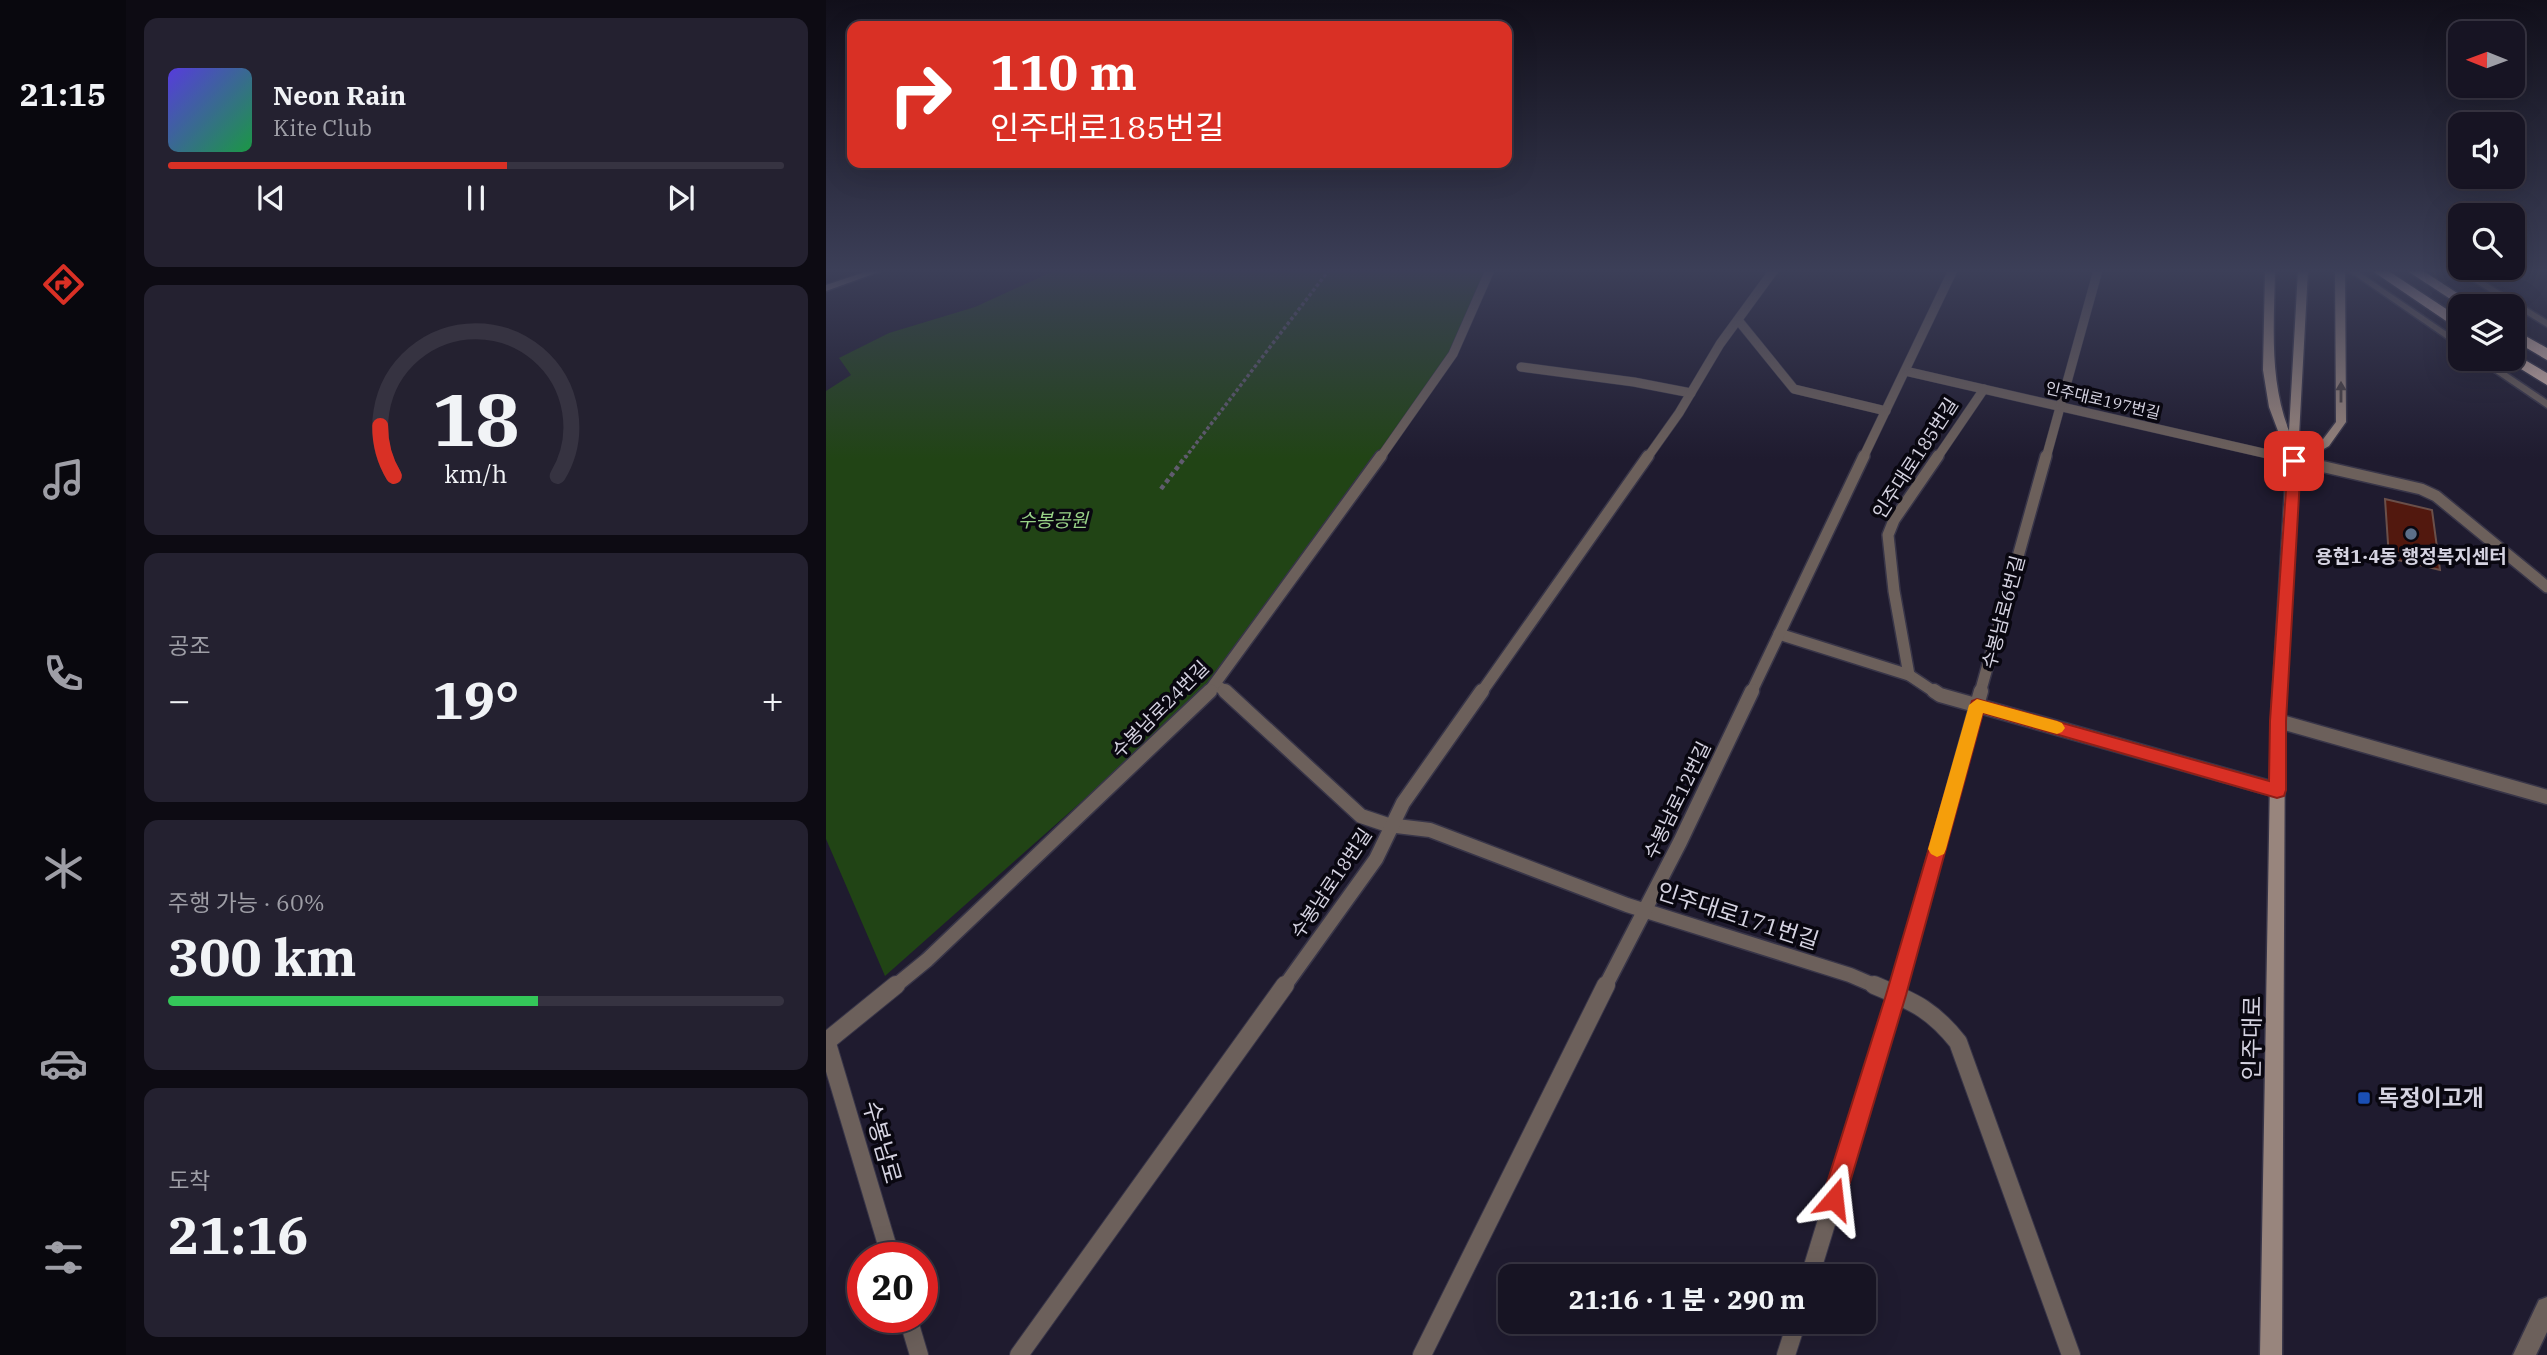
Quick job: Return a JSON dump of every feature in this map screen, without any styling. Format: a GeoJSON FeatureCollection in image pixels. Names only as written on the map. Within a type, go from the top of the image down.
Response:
{"type":"FeatureCollection","features":[{"type":"Feature","properties":{"kind":"highway"},"geometry":{"type":"LineString","coordinates":[[2525,341],[2547,355]]}},
{"type":"Feature","properties":{"kind":"highway"},"geometry":{"type":"LineString","coordinates":[[2525,366],[2547,380]]}},
{"type":"Feature","properties":{"kind":"main road"},"geometry":{"type":"LineString","coordinates":[[2269,333],[2268,370],[2274,407],[2294,461],[2325,444],[2341,422],[2340,333]]}},
{"type":"Feature","properties":{"kind":"main road","name":"인주대로"},"geometry":{"type":"LineString","coordinates":[[2271,1355],[2278,721],[2300,333]]}},
{"type":"Feature","properties":{"kind":"street"},"geometry":{"type":"LineString","coordinates":[[2497,371],[2547,405]]}},
{"type":"Feature","properties":{"kind":"street"},"geometry":{"type":"LineString","coordinates":[[2524,1355],[2547,1308]]}},
{"type":"Feature","properties":{"kind":"lane","name":"수봉남로24번길"},"geometry":{"type":"LineString","coordinates":[[826,1040],[927,960],[1216,685],[1438,378],[1462,333]]}},
{"type":"Feature","properties":{"kind":"lane","name":"수봉남로18번길"},"geometry":{"type":"LineString","coordinates":[[1019,1355],[1376,859],[1402,803],[1691,393],[1729,333]]}},
{"type":"Feature","properties":{"kind":"lane"},"geometry":{"type":"LineString","coordinates":[[1749,333],[1794,389],[1886,411]]}},
{"type":"Feature","properties":{"kind":"lane","name":"수봉남로12번길"},"geometry":{"type":"LineString","coordinates":[[1422,1355],[1643,910],[1680,842],[1923,333]]}},
{"type":"Feature","properties":{"kind":"lane","name":"수봉남로6번길"},"geometry":{"type":"LineString","coordinates":[[1815,1264],[1896,995],[2080,333]]}},
{"type":"Feature","properties":{"kind":"lane"},"geometry":{"type":"LineString","coordinates":[[1521,367],[1634,382],[1691,393]]}},
{"type":"Feature","properties":{"kind":"lane","name":"인주대로197번길"},"geometry":{"type":"LineString","coordinates":[[1905,371],[2421,489],[2436,496],[2547,587]]}},
{"type":"Feature","properties":{"kind":"lane","name":"인주대로185번길"},"geometry":{"type":"LineString","coordinates":[[1909,675],[1894,591],[1888,535],[1894,520],[1983,389]]}},
{"type":"Feature","properties":{"kind":"lane"},"geometry":{"type":"LineString","coordinates":[[1779,634],[1909,675],[1940,695],[2277,790]]}},
{"type":"Feature","properties":{"kind":"lane","name":"인주대로171번길"},"geometry":{"type":"LineString","coordinates":[[1216,685],[1233,696],[1361,816],[1392,825],[1430,830],[1643,910],[1850,975],[1921,1004],[1941,1021],[1958,1042],[2071,1355]]}},
{"type":"Feature","properties":{"kind":"lane"},"geometry":{"type":"LineString","coordinates":[[2278,721],[2547,797]]}},
{"type":"Feature","properties":{"kind":"lane","name":"수봉남로"},"geometry":{"type":"LineString","coordinates":[[826,1040],[886,1242]]}},
{"type":"Feature","properties":{"kind":"lane"},"geometry":{"type":"LineString","coordinates":[[912,1333],[919,1355]]}},
{"type":"Feature","properties":{"kind":"lane"},"geometry":{"type":"LineString","coordinates":[[1786,1355],[1793,1334]]}},
{"type":"Feature","properties":{"kind":"path"},"geometry":{"type":"LineString","coordinates":[[1161,489],[1280,333]]}},
{"type":"Feature","properties":{"kind":"green space","name":"수봉공원"},"geometry":{"type":"Polygon","coordinates":[[[889,333],[1461,333],[1452,353],[1213,685],[885,976],[826,839],[826,391],[851,375],[839,358],[889,333]]]}},
{"type":"Feature","properties":{"kind":"building","name":"용현1·4동 행정복지센터"},"geometry":{"type":"Polygon","coordinates":[[[2385,499],[2432,510],[2440,570],[2389,558],[2385,499]]]}},
{"type":"Feature","properties":{"kind":"slow traffic"},"geometry":{"type":"LineString","coordinates":[[1937,849],[1977,705],[2057,728]]}},
{"type":"Feature","properties":{"kind":"place","name":"용현1·4동 행정복지센터"},"geometry":{"type":"Point","coordinates":[2411,534]}},
{"type":"Feature","properties":{"kind":"place","name":"독정이고개"},"geometry":{"type":"Point","coordinates":[2364,1098]}},
{"type":"Feature","properties":{"kind":"route"},"geometry":{"type":"LineString","coordinates":[[1834,1199],[1896,995],[1977,705],[2277,790],[2278,721],[2294,461]]}}]}
